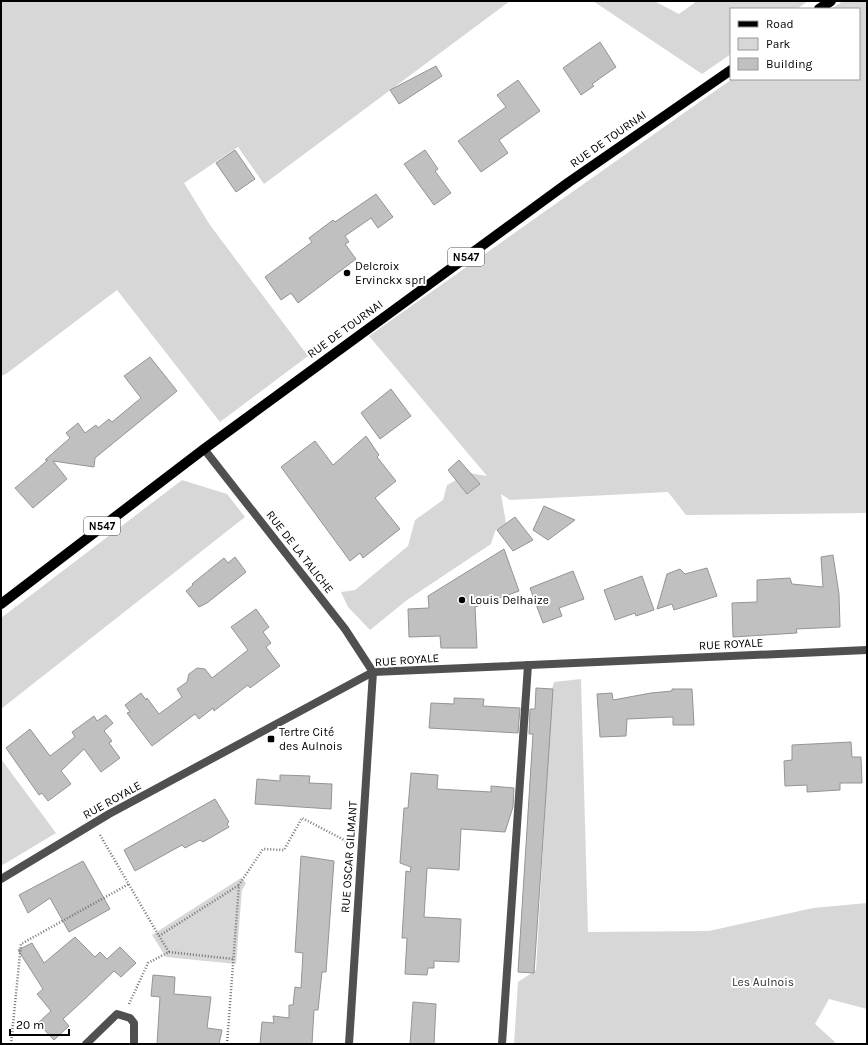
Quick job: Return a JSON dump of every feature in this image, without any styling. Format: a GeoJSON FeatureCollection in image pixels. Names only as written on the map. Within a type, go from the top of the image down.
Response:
{"type":"FeatureCollection","features":[{"type":"Feature","properties":{"kind":"main road"},"geometry":{"type":"LineString","coordinates":[[820,8],[831,1]]}},
{"type":"Feature","properties":{"kind":"main road","name":"RUE DE TOURNAI"},"geometry":{"type":"LineString","coordinates":[[1,604],[204,448],[569,182],[730,71]]}},
{"type":"Feature","properties":{"kind":"street","name":"RUE DE LA TALICHE"},"geometry":{"type":"LineString","coordinates":[[204,448],[345,629],[373,672]]}},
{"type":"Feature","properties":{"kind":"street","name":"RUE ROYALE"},"geometry":{"type":"LineString","coordinates":[[1,879],[93,824],[373,672],[867,650]]}},
{"type":"Feature","properties":{"kind":"street"},"geometry":{"type":"LineString","coordinates":[[502,1044],[528,665]]}},
{"type":"Feature","properties":{"kind":"street","name":"RUE OSCAR GILMANT"},"geometry":{"type":"LineString","coordinates":[[350,1044],[373,672]]}},
{"type":"Feature","properties":{"kind":"street"},"geometry":{"type":"LineString","coordinates":[[86,1044],[117,1014],[130,1018],[134,1023],[134,1044]]}},
{"type":"Feature","properties":{"kind":"path"},"geometry":{"type":"LineString","coordinates":[[159,936],[239,885],[263,849],[284,850],[302,818],[362,848]]}},
{"type":"Feature","properties":{"kind":"path"},"geometry":{"type":"LineString","coordinates":[[93,824],[169,952]]}},
{"type":"Feature","properties":{"kind":"path"},"geometry":{"type":"LineString","coordinates":[[11,1044],[21,944],[129,884]]}},
{"type":"Feature","properties":{"kind":"path"},"geometry":{"type":"LineString","coordinates":[[227,1044],[239,885]]}},
{"type":"Feature","properties":{"kind":"path"},"geometry":{"type":"LineString","coordinates":[[124,1015],[148,963],[169,952],[233,959]]}},
{"type":"Feature","properties":{"kind":"green space"},"geometry":{"type":"Polygon","coordinates":[[[1,1],[510,1],[264,184],[238,147],[184,183],[210,225],[308,356],[220,422],[117,290],[6,374],[1,376],[1,1]]]}},
{"type":"Feature","properties":{"kind":"green space"},"geometry":{"type":"Polygon","coordinates":[[[593,1],[654,1],[679,14],[697,1],[808,1],[798,8],[730,8],[730,55],[702,74],[593,1]]]}},
{"type":"Feature","properties":{"kind":"green space"},"geometry":{"type":"Polygon","coordinates":[[[843,1],[867,1],[867,513],[686,515],[668,492],[510,500],[501,494],[506,523],[495,531],[491,544],[407,600],[370,630],[348,607],[341,592],[355,590],[408,546],[415,520],[443,500],[447,485],[469,473],[487,476],[369,336],[731,80],[860,80],[860,8],[832,8],[843,1]]]}},
{"type":"Feature","properties":{"kind":"green space"},"geometry":{"type":"Polygon","coordinates":[[[182,480],[227,494],[245,517],[1,709],[1,618],[182,480]]]}},
{"type":"Feature","properties":{"kind":"green space","name":"Les Aulnois"},"geometry":{"type":"Polygon","coordinates":[[[581,679],[588,932],[709,931],[813,908],[867,903],[867,1009],[829,999],[815,1024],[835,1042],[834,1044],[514,1044],[518,982],[536,970],[552,689],[554,682],[581,679]]]}},
{"type":"Feature","properties":{"kind":"green space"},"geometry":{"type":"Polygon","coordinates":[[[1,759],[56,833],[1,866],[1,759]]]}},
{"type":"Feature","properties":{"kind":"green space"},"geometry":{"type":"Polygon","coordinates":[[[241,878],[246,883],[242,890],[236,964],[166,957],[152,935],[241,878]]]}},
{"type":"Feature","properties":{"kind":"building"},"geometry":{"type":"Polygon","coordinates":[[[600,42],[616,67],[592,84],[594,86],[581,95],[563,68],[600,42]]]}},
{"type":"Feature","properties":{"kind":"building"},"geometry":{"type":"Polygon","coordinates":[[[436,66],[442,76],[399,104],[390,90],[436,66]]]}},
{"type":"Feature","properties":{"kind":"building"},"geometry":{"type":"Polygon","coordinates":[[[518,80],[540,111],[499,140],[508,153],[481,172],[458,141],[506,107],[497,95],[518,80]]]}},
{"type":"Feature","properties":{"kind":"building"},"geometry":{"type":"Polygon","coordinates":[[[235,150],[255,179],[236,192],[216,163],[235,150]]]}},
{"type":"Feature","properties":{"kind":"building"},"geometry":{"type":"Polygon","coordinates":[[[425,150],[438,169],[435,171],[451,193],[434,205],[404,164],[425,150]]]}},
{"type":"Feature","properties":{"kind":"building"},"geometry":{"type":"Polygon","coordinates":[[[376,194],[393,217],[378,228],[371,218],[345,236],[349,242],[345,244],[356,259],[298,303],[291,293],[281,300],[265,277],[312,242],[309,238],[333,220],[335,222],[376,194]]]}},
{"type":"Feature","properties":{"kind":"building"},"geometry":{"type":"Polygon","coordinates":[[[150,357],[177,391],[95,458],[94,467],[53,461],[67,479],[33,508],[15,488],[48,460],[45,460],[70,438],[66,433],[78,423],[85,433],[96,425],[98,428],[109,419],[112,422],[141,398],[124,376],[150,357]]]}},
{"type":"Feature","properties":{"kind":"building"},"geometry":{"type":"Polygon","coordinates":[[[391,389],[411,416],[380,439],[361,413],[391,389]]]}},
{"type":"Feature","properties":{"kind":"building"},"geometry":{"type":"Polygon","coordinates":[[[366,436],[379,455],[377,457],[396,481],[375,498],[400,529],[363,558],[360,553],[350,561],[281,467],[315,441],[333,465],[366,436]]]}},
{"type":"Feature","properties":{"kind":"building"},"geometry":{"type":"Polygon","coordinates":[[[459,460],[480,484],[467,494],[448,470],[459,460]]]}},
{"type":"Feature","properties":{"kind":"building"},"geometry":{"type":"Polygon","coordinates":[[[544,506],[575,520],[548,540],[533,530],[544,506]]]}},
{"type":"Feature","properties":{"kind":"building"},"geometry":{"type":"Polygon","coordinates":[[[515,517],[533,540],[513,551],[497,530],[515,517]]]}},
{"type":"Feature","properties":{"kind":"building","name":"Louis Delhaize"},"geometry":{"type":"Polygon","coordinates":[[[504,549],[519,591],[475,607],[477,648],[441,648],[440,636],[409,637],[408,609],[429,608],[428,596],[504,549]]]}},
{"type":"Feature","properties":{"kind":"building"},"geometry":{"type":"Polygon","coordinates":[[[833,555],[839,594],[840,627],[796,629],[797,633],[733,637],[732,603],[757,602],[757,580],[790,578],[792,584],[823,587],[821,557],[833,555]]]}},
{"type":"Feature","properties":{"kind":"building"},"geometry":{"type":"Polygon","coordinates":[[[235,557],[246,572],[207,603],[199,607],[186,591],[193,585],[192,584],[224,558],[228,563],[235,557]]]}},
{"type":"Feature","properties":{"kind":"building"},"geometry":{"type":"Polygon","coordinates":[[[707,568],[717,596],[674,610],[672,604],[657,609],[667,574],[680,569],[685,574],[707,568]]]}},
{"type":"Feature","properties":{"kind":"building"},"geometry":{"type":"Polygon","coordinates":[[[573,571],[584,599],[559,608],[562,616],[543,623],[530,588],[573,571]]]}},
{"type":"Feature","properties":{"kind":"building"},"geometry":{"type":"Polygon","coordinates":[[[642,576],[654,610],[636,616],[635,613],[615,620],[604,590],[642,576]]]}},
{"type":"Feature","properties":{"kind":"building"},"geometry":{"type":"Polygon","coordinates":[[[256,609],[269,627],[263,632],[271,643],[266,647],[280,666],[250,688],[248,685],[214,711],[213,708],[199,719],[195,714],[152,746],[127,713],[130,712],[125,705],[141,693],[146,700],[147,698],[159,714],[182,697],[177,689],[187,682],[189,674],[197,668],[205,669],[212,678],[248,650],[231,627],[256,609]]]}},
{"type":"Feature","properties":{"kind":"building"},"geometry":{"type":"Polygon","coordinates":[[[536,688],[553,689],[534,973],[518,972],[533,734],[529,734],[530,709],[535,709],[536,688]]]}},
{"type":"Feature","properties":{"kind":"building"},"geometry":{"type":"Polygon","coordinates":[[[672,689],[692,689],[694,725],[673,725],[673,717],[627,719],[626,736],[600,737],[597,694],[612,693],[613,700],[672,691],[672,689]]]}},
{"type":"Feature","properties":{"kind":"building"},"geometry":{"type":"Polygon","coordinates":[[[454,698],[484,699],[483,706],[520,708],[518,733],[429,728],[431,703],[454,704],[454,698]]]}},
{"type":"Feature","properties":{"kind":"building"},"geometry":{"type":"Polygon","coordinates":[[[106,715],[113,723],[104,731],[112,741],[109,743],[120,758],[101,772],[84,749],[61,771],[71,784],[48,801],[42,793],[39,795],[6,748],[30,729],[50,756],[75,737],[72,732],[94,716],[97,721],[106,715]]]}},
{"type":"Feature","properties":{"kind":"building"},"geometry":{"type":"Polygon","coordinates":[[[851,742],[852,757],[861,757],[862,783],[840,783],[840,790],[807,792],[807,785],[785,786],[784,761],[792,760],[792,745],[851,742]]]}},
{"type":"Feature","properties":{"kind":"building"},"geometry":{"type":"Polygon","coordinates":[[[411,773],[438,775],[437,789],[491,792],[491,786],[514,788],[513,807],[505,832],[461,829],[459,870],[427,868],[424,917],[461,919],[459,962],[434,961],[434,968],[428,968],[427,975],[405,974],[407,938],[402,938],[406,871],[410,872],[411,867],[400,863],[404,808],[408,808],[411,773]]]}},
{"type":"Feature","properties":{"kind":"building"},"geometry":{"type":"Polygon","coordinates":[[[280,775],[310,776],[309,783],[332,784],[331,809],[255,804],[257,779],[280,781],[280,775]]]}},
{"type":"Feature","properties":{"kind":"building"},"geometry":{"type":"Polygon","coordinates":[[[215,799],[229,822],[227,824],[229,827],[203,842],[200,840],[185,848],[182,845],[135,871],[124,850],[215,799]]]}},
{"type":"Feature","properties":{"kind":"building"},"geometry":{"type":"Polygon","coordinates":[[[301,856],[334,861],[326,972],[322,972],[318,1010],[314,1010],[312,1044],[260,1044],[262,1022],[274,1023],[273,1016],[289,1018],[289,1005],[293,1005],[295,987],[301,988],[303,953],[295,952],[301,856]]]}},
{"type":"Feature","properties":{"kind":"building"},"geometry":{"type":"Polygon","coordinates":[[[83,861],[110,909],[69,932],[50,898],[28,913],[19,895],[83,861]]]}},
{"type":"Feature","properties":{"kind":"building"},"geometry":{"type":"Polygon","coordinates":[[[75,937],[95,957],[100,952],[107,959],[120,947],[136,963],[121,977],[114,971],[63,1019],[69,1026],[54,1040],[38,1023],[51,1011],[37,994],[43,989],[18,950],[32,943],[44,963],[75,937]]]}},
{"type":"Feature","properties":{"kind":"building"},"geometry":{"type":"Polygon","coordinates":[[[153,975],[175,977],[174,994],[211,997],[207,1028],[222,1030],[219,1044],[157,1044],[160,997],[151,996],[153,975]]]}},
{"type":"Feature","properties":{"kind":"building"},"geometry":{"type":"Polygon","coordinates":[[[413,1002],[436,1004],[434,1044],[410,1044],[413,1002]]]}},
{"type":"Feature","properties":{"kind":"place","name":"Delcroix Ervinckx sprl"},"geometry":{"type":"Point","coordinates":[347,273]}},
{"type":"Feature","properties":{"kind":"place","name":"Louis Delhaize"},"geometry":{"type":"Point","coordinates":[462,600]}},
{"type":"Feature","properties":{"kind":"place","name":"Tertre Cité des Aulnois"},"geometry":{"type":"Point","coordinates":[271,739]}}]}
